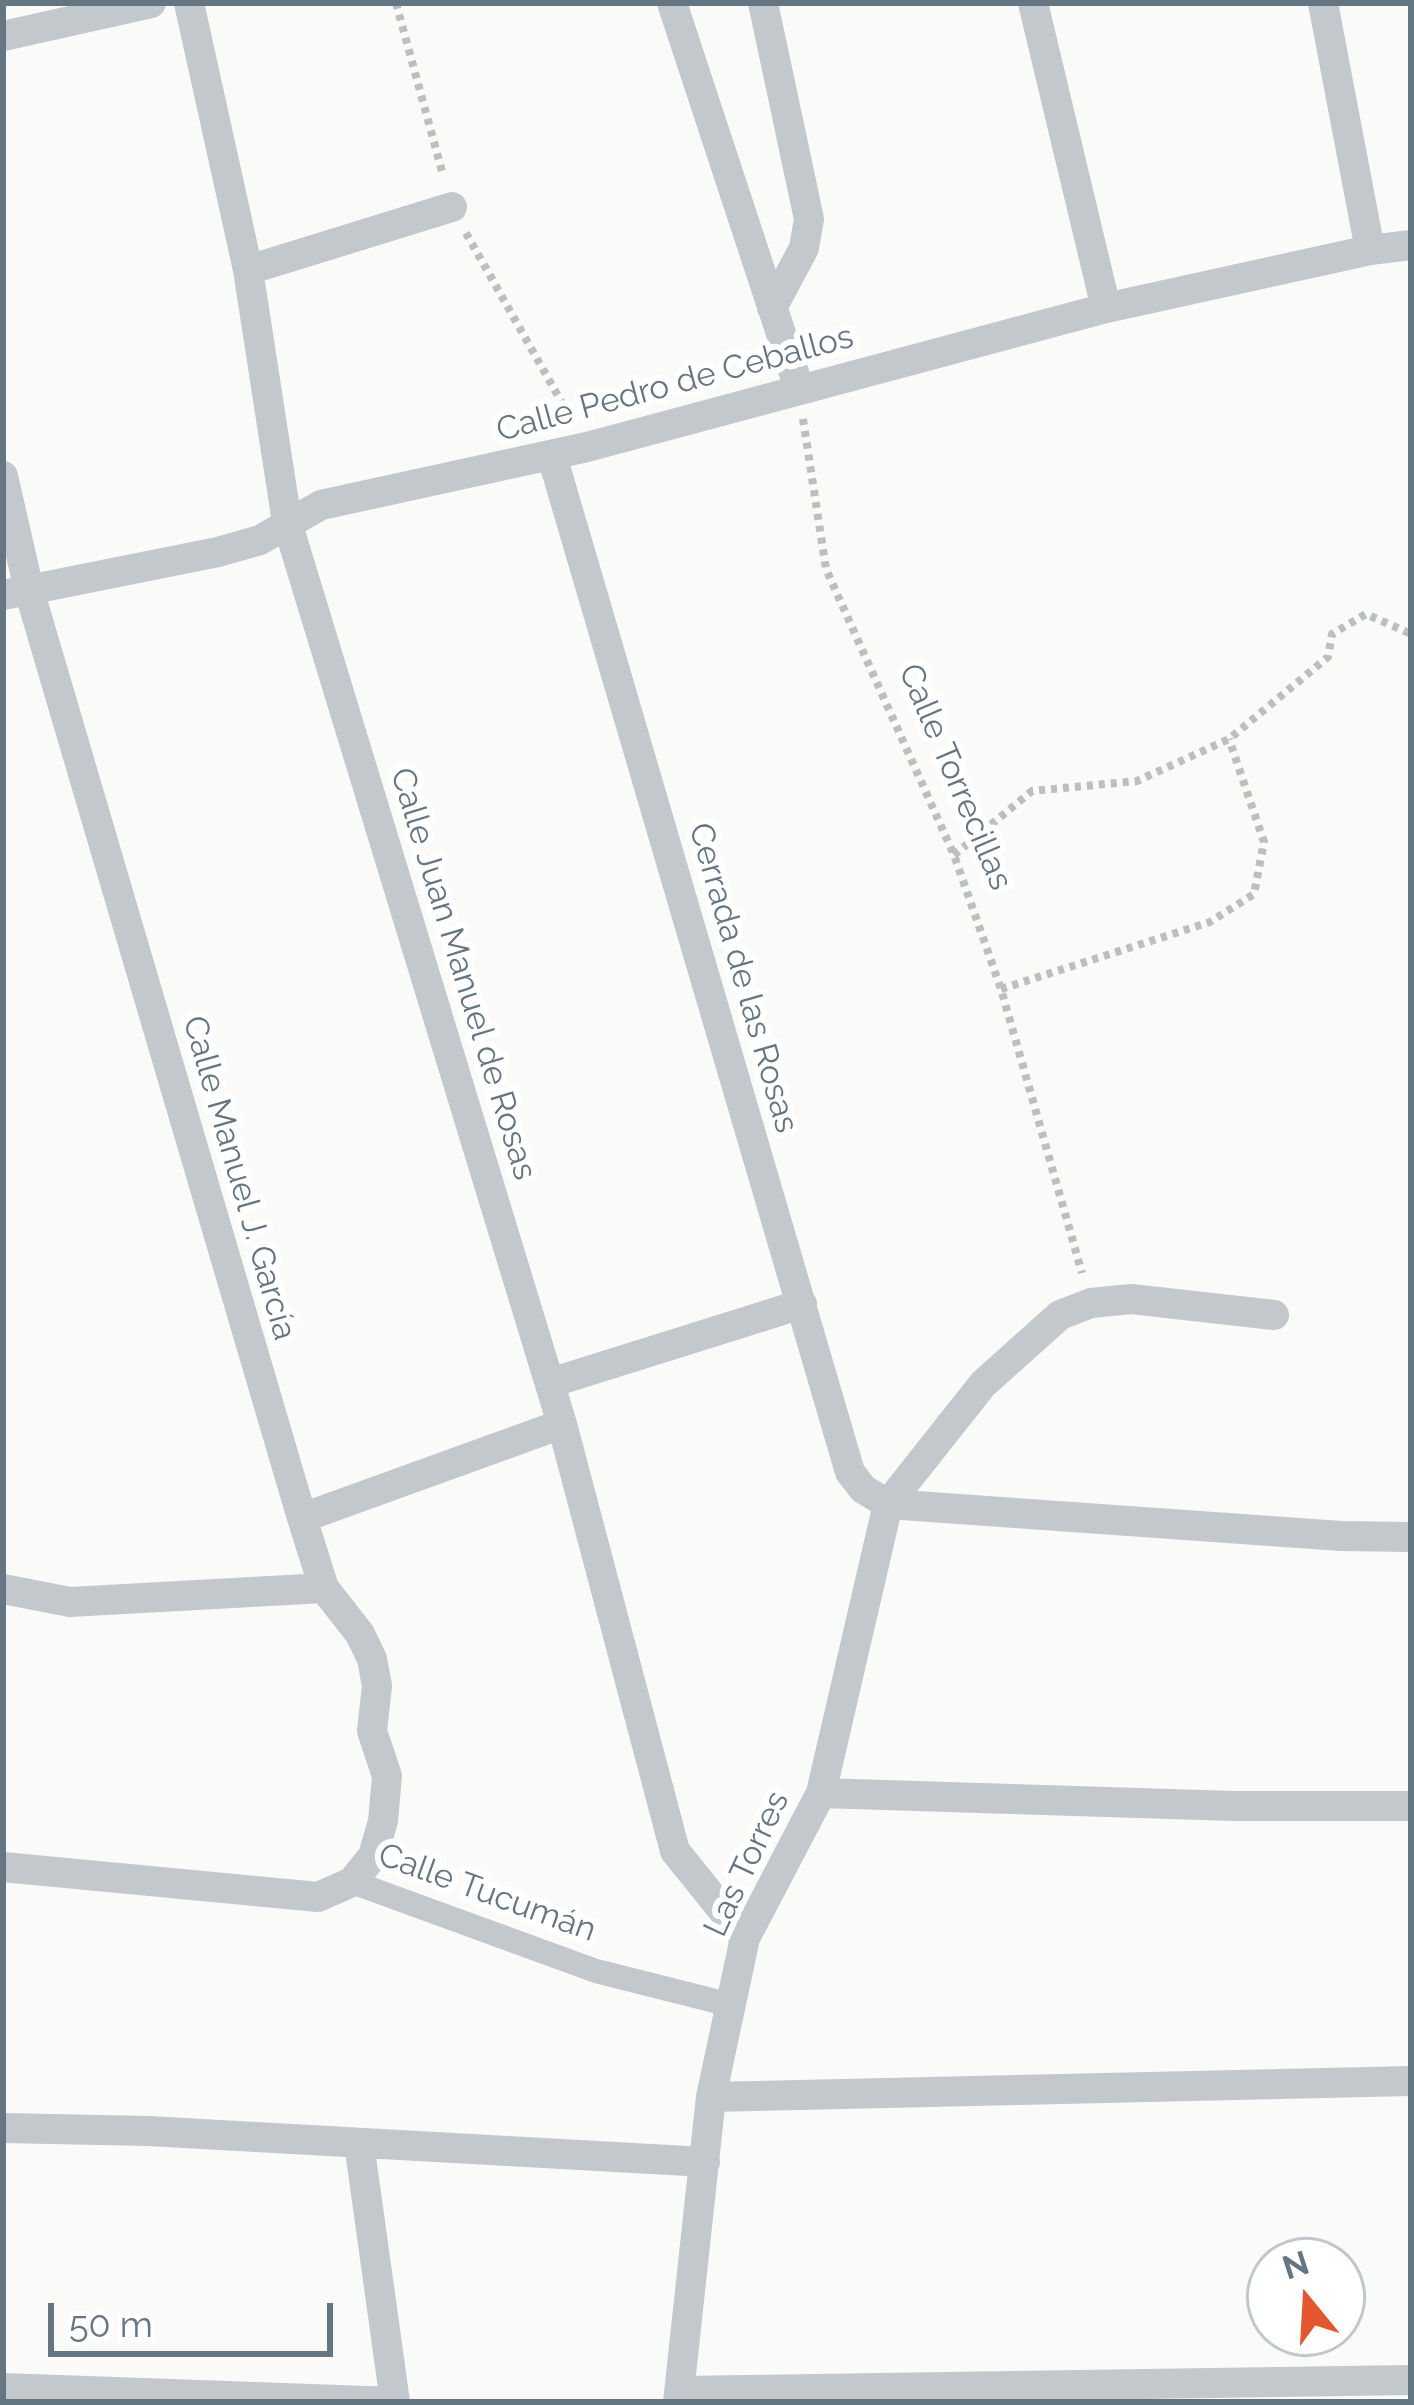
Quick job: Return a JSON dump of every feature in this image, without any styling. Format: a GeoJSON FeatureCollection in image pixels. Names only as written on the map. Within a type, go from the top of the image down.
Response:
{"type":"FeatureCollection","features":[{"type":"Feature","properties":{"kind":"street"},"geometry":{"type":"LineString","coordinates":[[3,36],[151,3]]}},
{"type":"Feature","properties":{"kind":"street","name":"Calle Juan Manuel de Rosas"},"geometry":{"type":"LineString","coordinates":[[188,3],[248,270],[287,522],[562,1424],[675,1851],[745,1938]]}},
{"type":"Feature","properties":{"kind":"street"},"geometry":{"type":"LineString","coordinates":[[672,3],[799,388]]}},
{"type":"Feature","properties":{"kind":"street"},"geometry":{"type":"LineString","coordinates":[[763,3],[809,219],[804,248],[772,308]]}},
{"type":"Feature","properties":{"kind":"street"},"geometry":{"type":"LineString","coordinates":[[1033,3],[1106,308]]}},
{"type":"Feature","properties":{"kind":"street"},"geometry":{"type":"LineString","coordinates":[[1323,3],[1370,250]]}},
{"type":"Feature","properties":{"kind":"street"},"geometry":{"type":"LineString","coordinates":[[248,270],[452,208]]}},
{"type":"Feature","properties":{"kind":"street","name":"Calle Pedro de Ceballos"},"geometry":{"type":"LineString","coordinates":[[16,592],[218,553],[260,540],[321,505],[552,456],[1106,308],[1411,245]]}},
{"type":"Feature","properties":{"kind":"street","name":"Cerrada de las Rosas"},"geometry":{"type":"LineString","coordinates":[[552,456],[850,1472],[863,1489],[888,1504]]}},
{"type":"Feature","properties":{"kind":"street","name":"Calle Manuel J. García"},"geometry":{"type":"LineString","coordinates":[[3,476],[16,592],[302,1518],[324,1588],[360,1634],[372,1659],[377,1686],[371,1725],[387,1776],[383,1821],[373,1856],[352,1882]]}},
{"type":"Feature","properties":{"kind":"street"},"geometry":{"type":"LineString","coordinates":[[888,1504],[983,1384],[1060,1315],[1091,1304],[1132,1299],[1274,1315]]}},
{"type":"Feature","properties":{"kind":"street"},"geometry":{"type":"LineString","coordinates":[[550,1383],[802,1304]]}},
{"type":"Feature","properties":{"kind":"street"},"geometry":{"type":"LineString","coordinates":[[302,1518],[562,1424]]}},
{"type":"Feature","properties":{"kind":"street"},"geometry":{"type":"LineString","coordinates":[[888,1504],[1317,1535],[1411,1537]]}},
{"type":"Feature","properties":{"kind":"street","name":"Las Torres"},"geometry":{"type":"LineString","coordinates":[[679,2396],[711,2097],[745,1938],[821,1793],[888,1504]]}},
{"type":"Feature","properties":{"kind":"street"},"geometry":{"type":"LineString","coordinates":[[3,1588],[70,1602],[324,1588]]}},
{"type":"Feature","properties":{"kind":"street"},"geometry":{"type":"LineString","coordinates":[[821,1793],[1234,1806],[1411,1806]]}},
{"type":"Feature","properties":{"kind":"street","name":"Calle Tucumán"},"geometry":{"type":"LineString","coordinates":[[3,1867],[318,1897],[352,1882],[596,1971],[730,2005]]}},
{"type":"Feature","properties":{"kind":"street"},"geometry":{"type":"LineString","coordinates":[[711,2097],[1411,2081]]}},
{"type":"Feature","properties":{"kind":"street"},"geometry":{"type":"LineString","coordinates":[[3,2128],[705,2162]]}},
{"type":"Feature","properties":{"kind":"street"},"geometry":{"type":"LineString","coordinates":[[3,2388],[394,2402],[358,2143]]}},
{"type":"Feature","properties":{"kind":"street"},"geometry":{"type":"LineString","coordinates":[[679,2396],[1411,2380]]}},
{"type":"Feature","properties":{"kind":"path","name":"Calle Torrecillas"},"geometry":{"type":"LineString","coordinates":[[799,388],[826,569],[954,855],[1001,989],[1091,1304]]}},
{"type":"Feature","properties":{"kind":"path"},"geometry":{"type":"LineString","coordinates":[[954,855],[1032,791],[1137,781],[1229,739],[1328,657],[1332,634],[1366,614],[1411,634]]}},
{"type":"Feature","properties":{"kind":"path"},"geometry":{"type":"LineString","coordinates":[[1001,989],[1210,922],[1254,894],[1264,842],[1229,739]]}}]}
